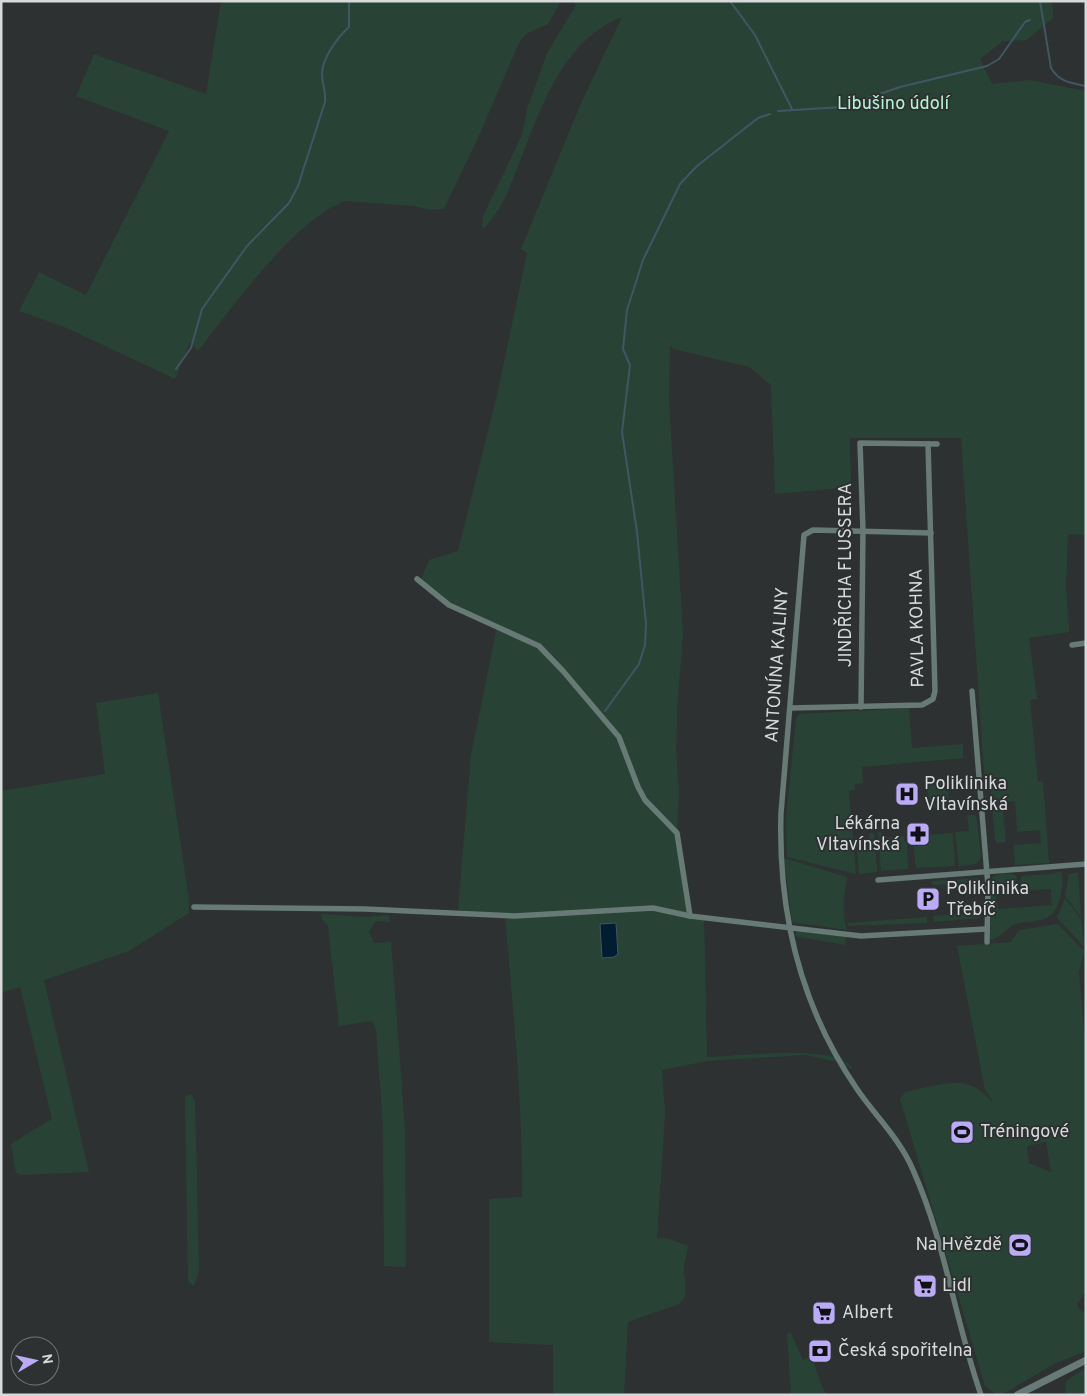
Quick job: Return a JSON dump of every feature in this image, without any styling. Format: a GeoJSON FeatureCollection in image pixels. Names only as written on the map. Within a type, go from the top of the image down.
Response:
{"type":"FeatureCollection","features":[{"type":"Feature","properties":{"kind":"street"},"geometry":{"type":"LineString","coordinates":[[852,442],[938,444]]}},
{"type":"Feature","properties":{"kind":"street","name":"JINDŘICHA FLUSSERA"},"geometry":{"type":"LineString","coordinates":[[860,443],[863,530],[861,707]]}},
{"type":"Feature","properties":{"kind":"street","name":"PAVLA KOHNA"},"geometry":{"type":"LineString","coordinates":[[791,708],[922,705],[933,699],[935,691],[928,444]]}},
{"type":"Feature","properties":{"kind":"street","name":"ANTONÍNA KALINY"},"geometry":{"type":"LineString","coordinates":[[788,926],[779,856],[804,535],[813,530],[931,533]]}},
{"type":"Feature","properties":{"kind":"street"},"geometry":{"type":"LineString","coordinates":[[417,580],[449,605],[540,646],[564,671],[619,737],[638,787],[645,800],[677,834],[690,916]]}},
{"type":"Feature","properties":{"kind":"street"},"geometry":{"type":"LineString","coordinates":[[1072,645],[1086,643]]}},
{"type":"Feature","properties":{"kind":"street"},"geometry":{"type":"LineString","coordinates":[[972,691],[987,872],[987,942]]}},
{"type":"Feature","properties":{"kind":"street"},"geometry":{"type":"LineString","coordinates":[[878,880],[1086,864]]}},
{"type":"Feature","properties":{"kind":"street"},"geometry":{"type":"LineString","coordinates":[[194,907],[365,909],[516,916],[653,908],[690,916],[874,936],[986,929]]}},
{"type":"Feature","properties":{"kind":"street"},"geometry":{"type":"LineString","coordinates":[[788,926],[817,1018],[832,1048],[857,1090],[897,1139],[913,1170],[933,1228],[981,1395]]}},
{"type":"Feature","properties":{"kind":"street"},"geometry":{"type":"LineString","coordinates":[[1017,1395],[1086,1360]]}},
{"type":"Feature","properties":{"kind":"green space"},"geometry":{"type":"Polygon","coordinates":[[[221,1],[561,1],[548,24],[526,34],[519,43],[478,138],[444,209],[430,210],[413,206],[345,201],[325,211],[305,226],[265,267],[198,351],[190,342],[175,379],[67,328],[19,311],[39,272],[86,295],[169,131],[76,96],[94,54],[206,94],[221,1]]]}},
{"type":"Feature","properties":{"kind":"green space","name":"Libušino údolí"},"geometry":{"type":"Polygon","coordinates":[[[572,1],[1052,1],[1053,18],[1027,40],[1003,41],[980,59],[992,84],[1029,80],[1086,91],[1086,535],[1068,534],[1066,586],[1069,632],[1029,638],[1037,699],[1030,700],[1038,782],[1043,782],[1049,863],[1015,865],[1014,845],[1041,843],[1040,830],[1017,832],[1015,801],[1002,802],[1006,842],[997,843],[995,839],[990,786],[985,786],[961,438],[850,438],[851,487],[775,494],[771,385],[749,367],[674,349],[670,346],[669,400],[683,635],[677,709],[676,752],[679,792],[677,833],[690,916],[704,917],[707,1057],[807,1053],[843,1061],[853,1069],[838,1062],[805,1055],[707,1061],[662,1070],[665,1113],[657,1238],[669,1239],[688,1246],[684,1266],[686,1291],[683,1300],[679,1304],[628,1322],[624,1395],[553,1395],[553,1345],[489,1342],[489,1199],[522,1197],[517,1056],[505,916],[458,910],[471,755],[497,627],[449,605],[421,580],[429,560],[458,551],[497,395],[527,253],[521,249],[581,103],[622,17],[598,30],[578,48],[561,70],[536,120],[505,198],[484,229],[482,227],[483,216],[522,135],[527,109],[547,53],[576,5],[572,1]]]}},
{"type":"Feature","properties":{"kind":"green space"},"geometry":{"type":"Polygon","coordinates":[[[158,693],[188,893],[189,913],[129,951],[44,980],[89,1172],[21,1175],[16,1173],[11,1144],[52,1119],[20,987],[1,993],[1,791],[105,774],[96,703],[158,693]]]}},
{"type":"Feature","properties":{"kind":"green space"},"geometry":{"type":"Polygon","coordinates":[[[909,708],[912,748],[963,744],[963,758],[862,767],[863,783],[855,784],[855,790],[849,791],[856,874],[787,857],[786,819],[796,718],[799,714],[909,708]]]}},
{"type":"Feature","properties":{"kind":"green space"},"geometry":{"type":"Polygon","coordinates":[[[933,780],[944,780],[948,785],[949,804],[944,808],[930,807],[927,787],[933,780]]]}},
{"type":"Feature","properties":{"kind":"green space"},"geometry":{"type":"Polygon","coordinates":[[[967,815],[974,815],[977,819],[981,858],[976,864],[959,866],[955,832],[969,831],[967,815]]]}},
{"type":"Feature","properties":{"kind":"green space"},"geometry":{"type":"Polygon","coordinates":[[[878,832],[881,832],[882,838],[904,836],[904,841],[907,841],[908,869],[881,871],[878,832]]]}},
{"type":"Feature","properties":{"kind":"green space"},"geometry":{"type":"Polygon","coordinates":[[[869,833],[874,833],[877,872],[859,874],[857,850],[870,849],[869,833]]]}},
{"type":"Feature","properties":{"kind":"green space"},"geometry":{"type":"Polygon","coordinates":[[[953,833],[955,866],[916,868],[913,840],[925,839],[925,835],[953,833]]]}},
{"type":"Feature","properties":{"kind":"green space"},"geometry":{"type":"Polygon","coordinates":[[[784,858],[847,877],[844,910],[847,930],[792,922],[784,858]]]}},
{"type":"Feature","properties":{"kind":"green space"},"geometry":{"type":"Polygon","coordinates":[[[1062,871],[1060,897],[1056,910],[1052,915],[1047,918],[1013,925],[999,936],[990,940],[992,877],[1005,874],[1017,876],[1014,892],[996,893],[998,909],[1052,905],[1051,889],[1019,891],[1021,876],[1052,874],[1062,871]]]}},
{"type":"Feature","properties":{"kind":"green space"},"geometry":{"type":"Polygon","coordinates":[[[1078,872],[1081,917],[1065,896],[1069,874],[1078,872]]]}},
{"type":"Feature","properties":{"kind":"green space"},"geometry":{"type":"Polygon","coordinates":[[[977,878],[983,881],[980,918],[934,922],[933,916],[980,913],[982,882],[932,885],[932,881],[977,878]]]}},
{"type":"Feature","properties":{"kind":"green space"},"geometry":{"type":"Polygon","coordinates":[[[1065,898],[1081,919],[1084,947],[1057,918],[1065,898]]]}},
{"type":"Feature","properties":{"kind":"green space"},"geometry":{"type":"Polygon","coordinates":[[[321,914],[366,917],[389,915],[390,922],[376,921],[369,931],[374,943],[391,942],[405,1129],[406,1267],[384,1266],[383,1127],[376,1029],[372,1021],[339,1026],[328,926],[322,919],[321,914]]]}},
{"type":"Feature","properties":{"kind":"green space"},"geometry":{"type":"Polygon","coordinates":[[[927,917],[927,923],[849,926],[847,923],[927,917]]]}},
{"type":"Feature","properties":{"kind":"green space","name":"Na Hvězdě"},"geometry":{"type":"Polygon","coordinates":[[[1058,924],[1084,951],[1079,972],[1086,1054],[1086,1291],[1077,1304],[1080,1310],[1086,1314],[1086,1351],[1054,1364],[1003,1394],[995,1394],[985,1386],[900,1099],[905,1092],[946,1084],[963,1083],[977,1088],[994,1103],[985,1090],[957,946],[1011,942],[1019,930],[1058,924]],[[1046,1142],[1027,1146],[1029,1163],[1051,1172],[1046,1142]]]}},
{"type":"Feature","properties":{"kind":"green space"},"geometry":{"type":"Polygon","coordinates":[[[797,931],[846,937],[845,945],[794,936],[797,931]]]}},
{"type":"Feature","properties":{"kind":"green space"},"geometry":{"type":"Polygon","coordinates":[[[191,1094],[195,1101],[199,1271],[194,1286],[188,1281],[185,1097],[191,1094]]]}},
{"type":"Feature","properties":{"kind":"green space"},"geometry":{"type":"Polygon","coordinates":[[[787,1333],[791,1333],[803,1360],[812,1357],[822,1387],[827,1395],[791,1395],[787,1333]]]}},
{"type":"Feature","properties":{"kind":"green space"},"geometry":{"type":"Polygon","coordinates":[[[1086,1368],[1086,1395],[1065,1395],[1066,1381],[1086,1368]]]}},
{"type":"Feature","properties":{"kind":"water"},"geometry":{"type":"Polygon","coordinates":[[[616,923],[618,954],[614,957],[602,958],[600,924],[616,923]]]}},
{"type":"Feature","properties":{"kind":"waterway"},"geometry":{"type":"LineString","coordinates":[[176,369],[191,348],[202,309],[247,246],[289,203],[298,186],[325,102],[322,78],[323,68],[331,48],[349,27],[349,1]]}},
{"type":"Feature","properties":{"kind":"waterway"},"geometry":{"type":"LineString","coordinates":[[730,1],[755,35],[792,109]]}},
{"type":"Feature","properties":{"kind":"waterway"},"geometry":{"type":"LineString","coordinates":[[1040,1],[1051,68],[1062,79],[1070,83],[1086,86]]}},
{"type":"Feature","properties":{"kind":"waterway"},"geometry":{"type":"LineString","coordinates":[[778,111],[842,107],[900,87],[987,66],[999,59],[1025,22],[1030,20]]}},
{"type":"Feature","properties":{"kind":"waterway"},"geometry":{"type":"LineString","coordinates":[[605,711],[639,664],[645,645],[646,624],[637,532],[622,432],[630,365],[623,349],[627,310],[643,260],[680,184],[697,166],[758,118],[770,114]]}},
{"type":"Feature","properties":{"kind":"place","name":"Poliklinika Vltavínská"},"geometry":{"type":"Point","coordinates":[907,794]}},
{"type":"Feature","properties":{"kind":"place","name":"Lékárna Vltavínská"},"geometry":{"type":"Point","coordinates":[918,834]}},
{"type":"Feature","properties":{"kind":"place","name":"Poliklinika Třebíč"},"geometry":{"type":"Point","coordinates":[928,899]}},
{"type":"Feature","properties":{"kind":"place","name":"Tréningové"},"geometry":{"type":"Point","coordinates":[962,1132]}},
{"type":"Feature","properties":{"kind":"place","name":"Na Hvězdě"},"geometry":{"type":"Point","coordinates":[1020,1245]}},
{"type":"Feature","properties":{"kind":"place","name":"Lidl"},"geometry":{"type":"Point","coordinates":[925,1286]}},
{"type":"Feature","properties":{"kind":"place","name":"Albert"},"geometry":{"type":"Point","coordinates":[824,1313]}},
{"type":"Feature","properties":{"kind":"place","name":"Česká spořitelna"},"geometry":{"type":"Point","coordinates":[820,1351]}}]}
